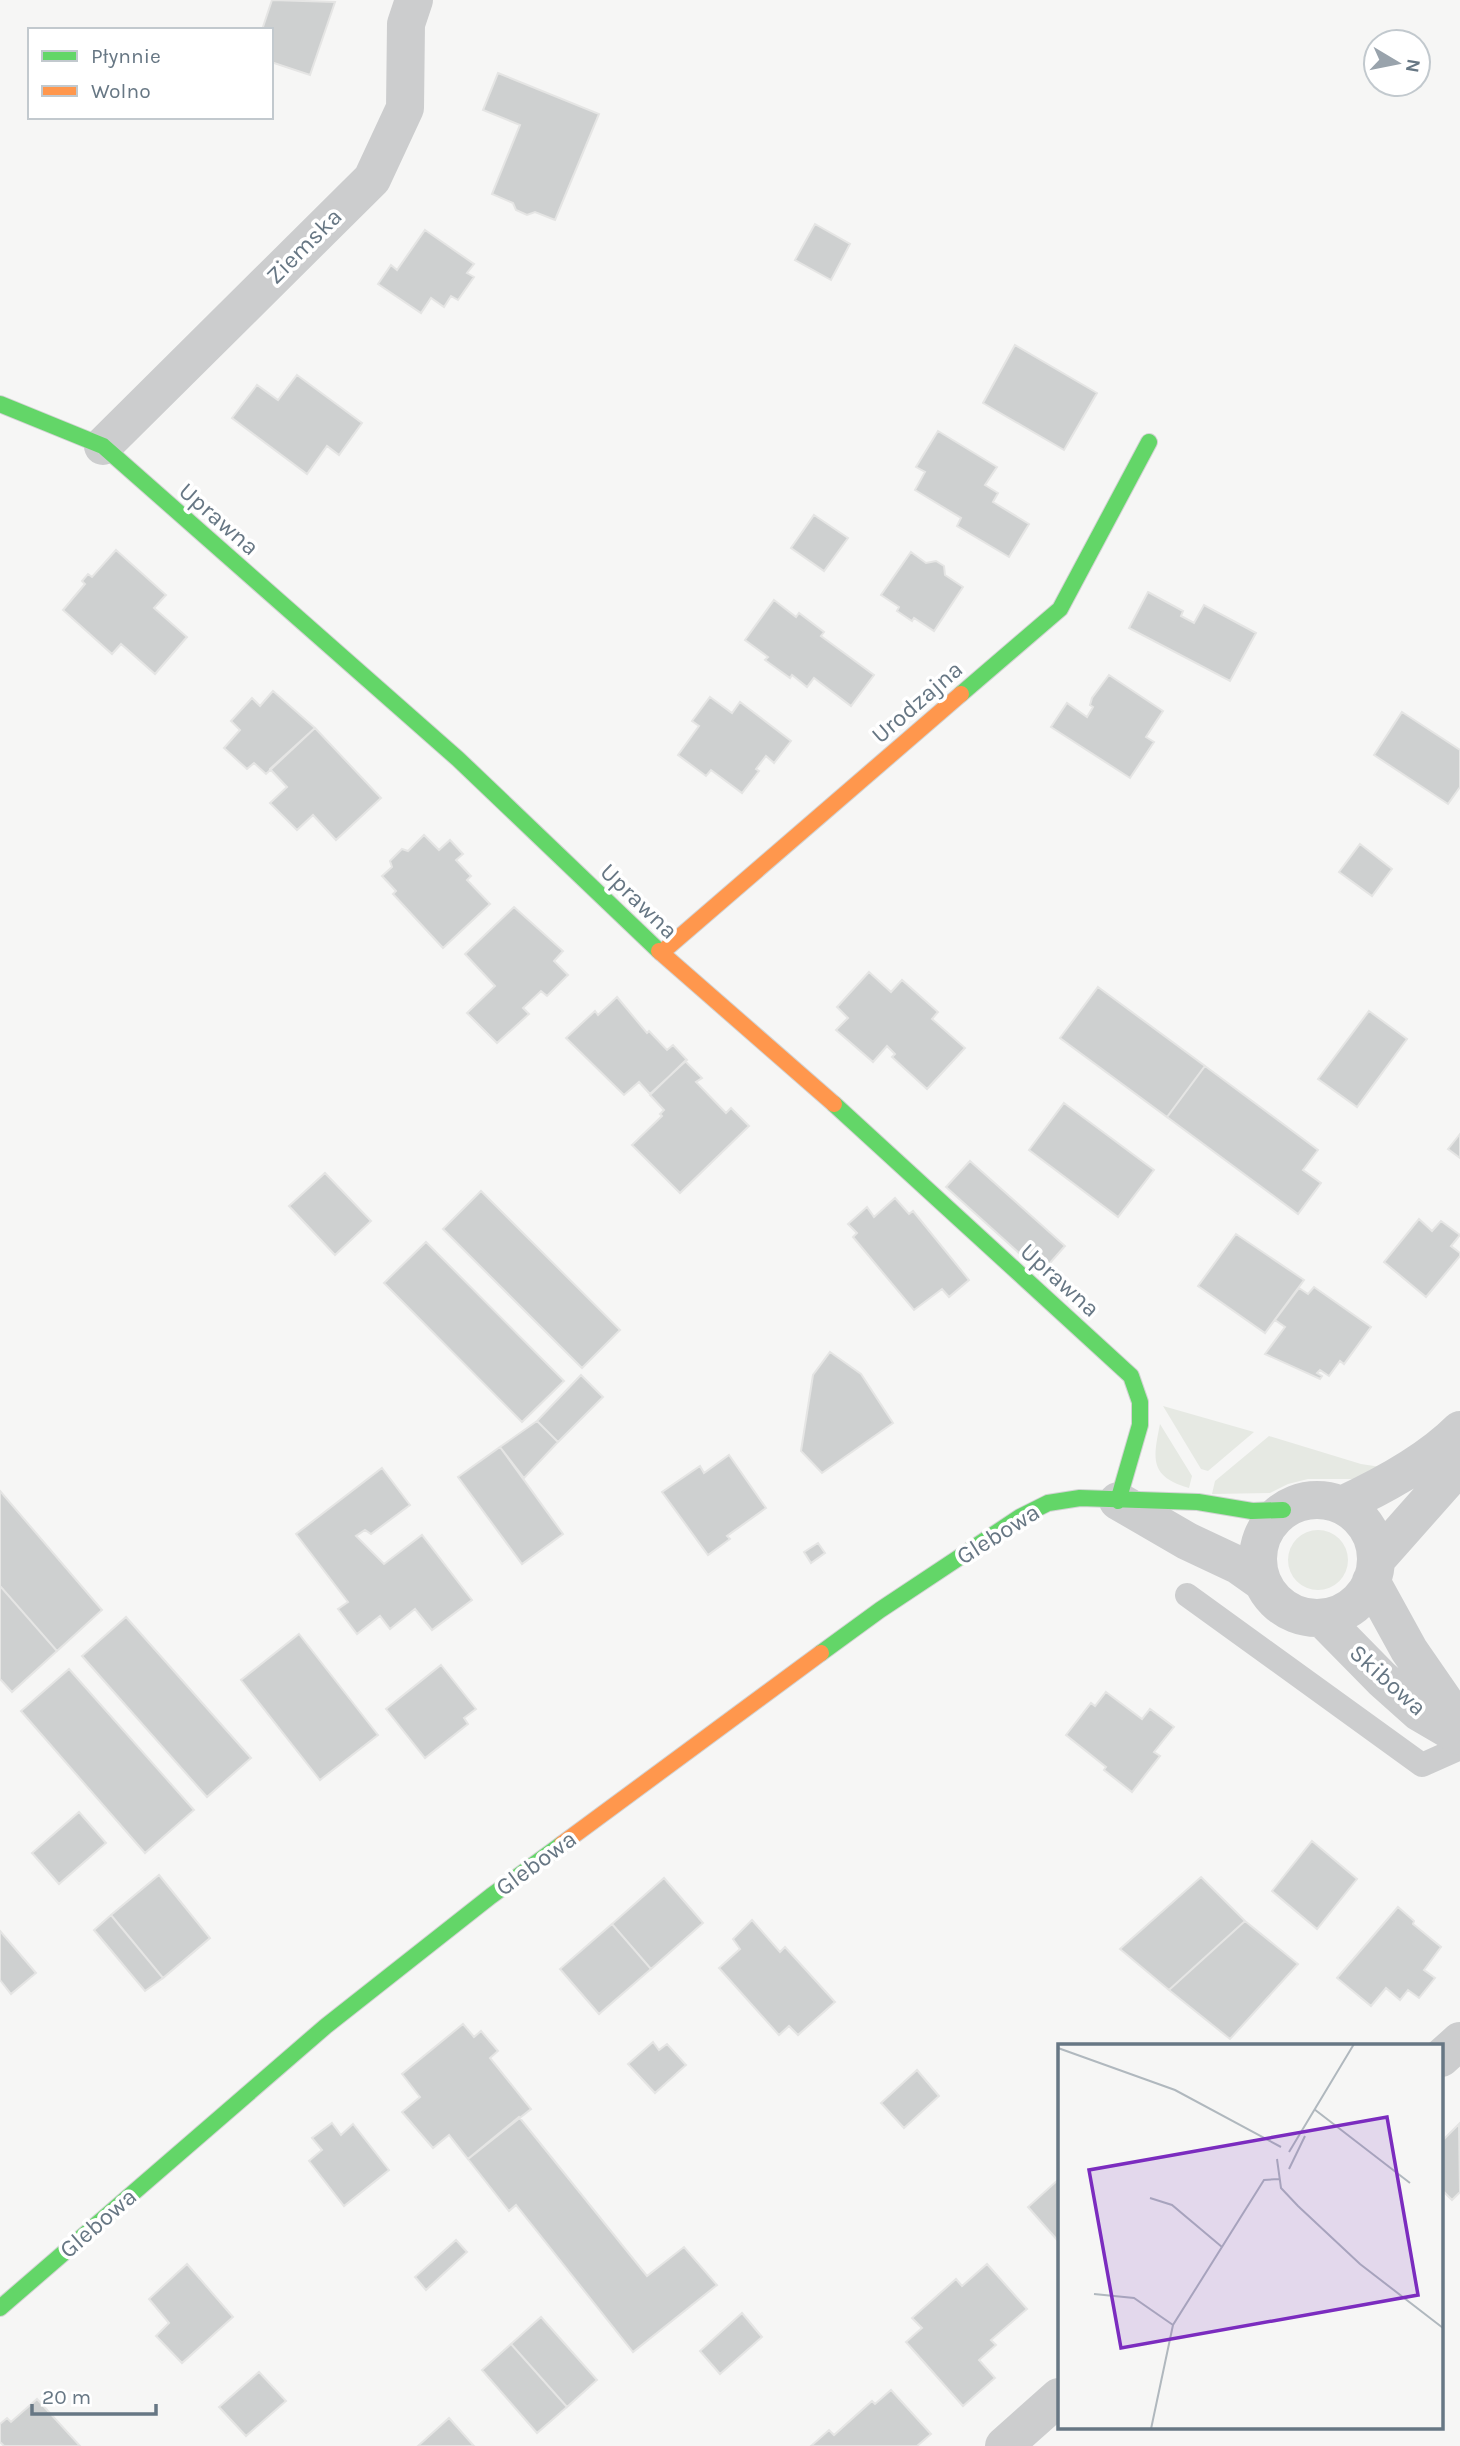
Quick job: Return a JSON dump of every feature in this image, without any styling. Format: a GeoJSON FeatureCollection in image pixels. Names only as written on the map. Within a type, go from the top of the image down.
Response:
{"type":"FeatureCollection","features":[{"type":"Feature","properties":{"kind":"street","name":"Ziemska"},"geometry":{"type":"LineString","coordinates":[[103,446],[372,179],[405,108],[406,24],[414,0]]}},
{"type":"Feature","properties":{"kind":"street","name":"Uprawna"},"geometry":{"type":"LineString","coordinates":[[0,404],[103,446],[458,759],[661,953],[827,1098],[1131,1376],[1140,1402],[1140,1425],[1118,1501]]}},
{"type":"Feature","properties":{"kind":"street","name":"Urodzajna"},"geometry":{"type":"LineString","coordinates":[[661,953],[1060,609],[1149,442]]}},
{"type":"Feature","properties":{"kind":"street"},"geometry":{"type":"LineString","coordinates":[[1342,1505],[1411,1467],[1460,1430]]}},
{"type":"Feature","properties":{"kind":"street"},"geometry":{"type":"LineString","coordinates":[[1374,1570],[1374,1543],[1367,1527],[1356,1514],[1342,1505],[1322,1500],[1301,1501],[1283,1510],[1268,1525],[1259,1542],[1257,1563],[1262,1582],[1272,1598],[1286,1610],[1304,1617],[1322,1618],[1338,1614],[1352,1606],[1363,1595],[1374,1570],[1460,1465]]}},
{"type":"Feature","properties":{"kind":"street","name":"Glebowa"},"geometry":{"type":"LineString","coordinates":[[0,2308],[326,2026],[491,1896],[880,1610],[1020,1517],[1048,1503],[1080,1497],[1118,1501],[1198,1502],[1252,1511],[1283,1510]]}},
{"type":"Feature","properties":{"kind":"street","name":"Glebowa"},"geometry":{"type":"LineString","coordinates":[[1118,1501],[1186,1541],[1238,1565],[1262,1582]]}},
{"type":"Feature","properties":{"kind":"street","name":"Skibowa"},"geometry":{"type":"LineString","coordinates":[[1374,1570],[1409,1650],[1460,1724]]}},
{"type":"Feature","properties":{"kind":"street","name":"Skibowa"},"geometry":{"type":"LineString","coordinates":[[1322,1618],[1419,1712],[1460,1736]]}},
{"type":"Feature","properties":{"kind":"street"},"geometry":{"type":"LineString","coordinates":[[1442,2057],[1460,2041]]}},
{"type":"Feature","properties":{"kind":"street"},"geometry":{"type":"LineString","coordinates":[[1004,2446],[1058,2398]]}},
{"type":"Feature","properties":{"kind":"lane"},"geometry":{"type":"LineString","coordinates":[[1187,1595],[1422,1765],[1460,1748]]}},
{"type":"Feature","properties":{"kind":"shaded area"},"geometry":{"type":"Polygon","coordinates":[[[1163,1406],[1254,1432],[1208,1471],[1201,1469],[1163,1406]]]}},
{"type":"Feature","properties":{"kind":"shaded area"},"geometry":{"type":"Polygon","coordinates":[[[1160,1424],[1192,1476],[1189,1488],[1160,1472],[1156,1447],[1160,1424]]]}},
{"type":"Feature","properties":{"kind":"shaded area"},"geometry":{"type":"Polygon","coordinates":[[[1269,1436],[1361,1464],[1387,1468],[1359,1479],[1308,1479],[1288,1484],[1270,1493],[1212,1494],[1215,1481],[1269,1436]]]}},
{"type":"Feature","properties":{"kind":"shaded area"},"geometry":{"type":"Polygon","coordinates":[[[1318,1530],[1330,1532],[1343,1543],[1348,1560],[1346,1572],[1335,1585],[1318,1590],[1306,1588],[1293,1577],[1288,1560],[1290,1548],[1301,1535],[1318,1530]]]}},
{"type":"Feature","properties":{"kind":"building"},"geometry":{"type":"Polygon","coordinates":[[[272,0],[335,2],[310,75],[273,63],[273,28],[263,28],[272,0]]]}},
{"type":"Feature","properties":{"kind":"building"},"geometry":{"type":"Polygon","coordinates":[[[498,73],[599,114],[555,220],[535,212],[527,215],[516,210],[513,203],[492,194],[520,125],[483,110],[498,73]]]}},
{"type":"Feature","properties":{"kind":"building"},"geometry":{"type":"Polygon","coordinates":[[[815,224],[850,244],[831,280],[795,260],[815,224]]]}},
{"type":"Feature","properties":{"kind":"building"},"geometry":{"type":"Polygon","coordinates":[[[425,230],[474,264],[467,273],[474,277],[458,300],[451,296],[444,307],[431,298],[421,313],[378,284],[391,265],[397,270],[425,230]]]}},
{"type":"Feature","properties":{"kind":"building"},"geometry":{"type":"Polygon","coordinates":[[[1015,345],[1097,393],[1064,450],[983,403],[1015,345]]]}},
{"type":"Feature","properties":{"kind":"building"},"geometry":{"type":"Polygon","coordinates":[[[297,375],[362,423],[339,455],[327,446],[307,474],[232,418],[257,385],[278,400],[297,375]]]}},
{"type":"Feature","properties":{"kind":"building"},"geometry":{"type":"Polygon","coordinates":[[[938,431],[997,467],[985,485],[998,493],[993,502],[1029,524],[1009,557],[957,526],[961,518],[915,490],[925,472],[916,467],[938,431]]]}},
{"type":"Feature","properties":{"kind":"building"},"geometry":{"type":"Polygon","coordinates":[[[814,515],[848,538],[824,571],[791,548],[814,515]]]}},
{"type":"Feature","properties":{"kind":"building"},"geometry":{"type":"Polygon","coordinates":[[[116,550],[166,595],[154,608],[187,637],[155,674],[121,644],[112,654],[63,610],[85,584],[82,581],[88,574],[92,577],[116,550]]]}},
{"type":"Feature","properties":{"kind":"building"},"geometry":{"type":"Polygon","coordinates":[[[911,552],[926,563],[936,561],[944,566],[945,575],[963,587],[934,631],[897,611],[899,607],[881,595],[911,552]]]}},
{"type":"Feature","properties":{"kind":"building"},"geometry":{"type":"Polygon","coordinates":[[[1148,592],[1183,611],[1181,616],[1194,623],[1204,605],[1256,633],[1230,681],[1129,628],[1148,592]]]}},
{"type":"Feature","properties":{"kind":"building"},"geometry":{"type":"Polygon","coordinates":[[[774,600],[796,617],[799,613],[824,632],[821,636],[874,675],[851,706],[814,678],[807,687],[792,675],[790,678],[765,660],[768,657],[745,640],[774,600]]]}},
{"type":"Feature","properties":{"kind":"building"},"geometry":{"type":"Polygon","coordinates":[[[1109,675],[1163,711],[1146,737],[1154,742],[1130,778],[1051,727],[1067,703],[1087,717],[1093,707],[1090,705],[1092,698],[1109,675]]]}},
{"type":"Feature","properties":{"kind":"building"},"geometry":{"type":"Polygon","coordinates":[[[273,691],[315,728],[266,774],[254,763],[247,769],[224,748],[240,730],[231,721],[252,698],[260,706],[273,691]]]}},
{"type":"Feature","properties":{"kind":"building"},"geometry":{"type":"Polygon","coordinates":[[[710,697],[732,713],[740,702],[791,741],[774,763],[766,756],[756,769],[759,771],[742,793],[711,770],[706,776],[678,755],[699,726],[692,721],[710,697]]]}},
{"type":"Feature","properties":{"kind":"building"},"geometry":{"type":"Polygon","coordinates":[[[1402,712],[1460,750],[1460,787],[1448,804],[1374,755],[1402,712]]]}},
{"type":"Feature","properties":{"kind":"building"},"geometry":{"type":"Polygon","coordinates":[[[315,728],[381,798],[336,840],[313,815],[297,830],[270,803],[287,787],[270,769],[315,728]]]}},
{"type":"Feature","properties":{"kind":"building"},"geometry":{"type":"Polygon","coordinates":[[[424,835],[439,850],[450,840],[463,854],[456,860],[471,876],[467,880],[490,904],[443,948],[393,894],[396,891],[382,876],[392,867],[390,861],[402,849],[408,851],[424,835]]]}},
{"type":"Feature","properties":{"kind":"building"},"geometry":{"type":"Polygon","coordinates":[[[1360,844],[1392,869],[1372,896],[1339,872],[1360,844]]]}},
{"type":"Feature","properties":{"kind":"building"},"geometry":{"type":"Polygon","coordinates":[[[514,907],[563,951],[554,961],[568,975],[547,996],[541,991],[523,1008],[529,1014],[497,1043],[467,1013],[495,986],[465,954],[514,907]]]}},
{"type":"Feature","properties":{"kind":"building"},"geometry":{"type":"Polygon","coordinates":[[[869,972],[891,992],[902,980],[938,1012],[932,1019],[965,1048],[927,1089],[892,1057],[895,1054],[887,1046],[873,1062],[836,1030],[848,1018],[837,1007],[869,972]]]}},
{"type":"Feature","properties":{"kind":"building"},"geometry":{"type":"Polygon","coordinates":[[[1098,987],[1205,1066],[1167,1117],[1060,1038],[1098,987]]]}},
{"type":"Feature","properties":{"kind":"building"},"geometry":{"type":"Polygon","coordinates":[[[617,997],[647,1033],[649,1031],[667,1050],[673,1045],[687,1060],[650,1094],[639,1082],[624,1095],[566,1038],[595,1011],[598,1015],[617,997]]]}},
{"type":"Feature","properties":{"kind":"building"},"geometry":{"type":"Polygon","coordinates":[[[1369,1011],[1407,1039],[1357,1107],[1318,1079],[1369,1011]]]}},
{"type":"Feature","properties":{"kind":"building"},"geometry":{"type":"Polygon","coordinates":[[[685,1061],[702,1078],[696,1082],[726,1113],[731,1108],[749,1126],[680,1193],[632,1145],[662,1116],[660,1114],[664,1110],[650,1095],[685,1061]]]}},
{"type":"Feature","properties":{"kind":"building"},"geometry":{"type":"Polygon","coordinates":[[[1205,1066],[1318,1150],[1303,1170],[1321,1183],[1298,1214],[1167,1117],[1205,1066]]]}},
{"type":"Feature","properties":{"kind":"building"},"geometry":{"type":"Polygon","coordinates":[[[1064,1103],[1154,1170],[1118,1217],[1029,1150],[1064,1103]]]}},
{"type":"Feature","properties":{"kind":"building"},"geometry":{"type":"Polygon","coordinates":[[[1460,1134],[1460,1158],[1448,1149],[1460,1134]]]}},
{"type":"Feature","properties":{"kind":"building"},"geometry":{"type":"Polygon","coordinates":[[[970,1161],[1065,1246],[1041,1273],[946,1187],[970,1161]]]}},
{"type":"Feature","properties":{"kind":"building"},"geometry":{"type":"Polygon","coordinates":[[[325,1173],[371,1221],[335,1255],[289,1206],[325,1173]]]}},
{"type":"Feature","properties":{"kind":"building"},"geometry":{"type":"Polygon","coordinates":[[[481,1191],[620,1330],[582,1368],[443,1229],[481,1191]]]}},
{"type":"Feature","properties":{"kind":"building"},"geometry":{"type":"Polygon","coordinates":[[[895,1198],[909,1214],[913,1211],[969,1280],[949,1297],[942,1289],[914,1310],[853,1237],[857,1233],[848,1224],[867,1207],[874,1217],[895,1198]]]}},
{"type":"Feature","properties":{"kind":"building"},"geometry":{"type":"Polygon","coordinates":[[[1419,1219],[1432,1231],[1441,1221],[1460,1235],[1451,1246],[1460,1256],[1426,1297],[1384,1262],[1419,1219]]]}},
{"type":"Feature","properties":{"kind":"building"},"geometry":{"type":"Polygon","coordinates":[[[1236,1234],[1304,1280],[1265,1333],[1198,1286],[1236,1234]]]}},
{"type":"Feature","properties":{"kind":"building"},"geometry":{"type":"Polygon","coordinates":[[[426,1242],[564,1381],[522,1422],[384,1283],[426,1242]]]}},
{"type":"Feature","properties":{"kind":"building"},"geometry":{"type":"Polygon","coordinates":[[[1314,1287],[1371,1327],[1344,1364],[1340,1361],[1329,1376],[1320,1370],[1317,1373],[1322,1376],[1320,1379],[1265,1354],[1285,1327],[1275,1320],[1299,1288],[1308,1294],[1314,1287]]]}},
{"type":"Feature","properties":{"kind":"building"},"geometry":{"type":"Polygon","coordinates":[[[830,1352],[861,1374],[893,1423],[822,1473],[801,1451],[813,1375],[830,1352]]]}},
{"type":"Feature","properties":{"kind":"building"},"geometry":{"type":"Polygon","coordinates":[[[581,1375],[603,1397],[558,1442],[537,1421],[581,1375]]]}},
{"type":"Feature","properties":{"kind":"building"},"geometry":{"type":"Polygon","coordinates":[[[537,1421],[558,1442],[524,1478],[500,1447],[537,1421]]]}},
{"type":"Feature","properties":{"kind":"building"},"geometry":{"type":"Polygon","coordinates":[[[500,1447],[563,1534],[522,1564],[458,1477],[500,1447]]]}},
{"type":"Feature","properties":{"kind":"building"},"geometry":{"type":"Polygon","coordinates":[[[729,1455],[766,1508],[727,1536],[730,1539],[708,1555],[662,1492],[700,1466],[704,1473],[729,1455]]]}},
{"type":"Feature","properties":{"kind":"building"},"geometry":{"type":"Polygon","coordinates":[[[382,1468],[410,1505],[371,1534],[365,1530],[356,1536],[384,1564],[422,1535],[472,1600],[432,1630],[415,1609],[390,1629],[380,1616],[357,1634],[338,1609],[348,1602],[296,1534],[382,1468]]]}},
{"type":"Feature","properties":{"kind":"building"},"geometry":{"type":"Polygon","coordinates":[[[0,1491],[102,1610],[57,1651],[0,1586],[0,1491]]]}},
{"type":"Feature","properties":{"kind":"building"},"geometry":{"type":"Polygon","coordinates":[[[818,1543],[825,1553],[811,1563],[804,1552],[818,1543]]]}},
{"type":"Feature","properties":{"kind":"building"},"geometry":{"type":"Polygon","coordinates":[[[0,1586],[57,1651],[12,1692],[0,1679],[0,1586]]]}},
{"type":"Feature","properties":{"kind":"building"},"geometry":{"type":"Polygon","coordinates":[[[126,1617],[251,1758],[207,1797],[82,1656],[126,1617]]]}},
{"type":"Feature","properties":{"kind":"building"},"geometry":{"type":"Polygon","coordinates":[[[299,1634],[378,1735],[320,1780],[241,1680],[299,1634]]]}},
{"type":"Feature","properties":{"kind":"building"},"geometry":{"type":"Polygon","coordinates":[[[441,1665],[476,1709],[464,1718],[468,1724],[425,1758],[386,1709],[441,1665]]]}},
{"type":"Feature","properties":{"kind":"building"},"geometry":{"type":"Polygon","coordinates":[[[69,1669],[194,1810],[145,1853],[21,1711],[69,1669]]]}},
{"type":"Feature","properties":{"kind":"building"},"geometry":{"type":"Polygon","coordinates":[[[1106,1692],[1142,1719],[1150,1709],[1174,1727],[1154,1752],[1160,1756],[1132,1792],[1066,1735],[1091,1703],[1095,1706],[1106,1692]]]}},
{"type":"Feature","properties":{"kind":"building"},"geometry":{"type":"Polygon","coordinates":[[[79,1812],[106,1843],[59,1884],[32,1853],[79,1812]]]}},
{"type":"Feature","properties":{"kind":"building"},"geometry":{"type":"Polygon","coordinates":[[[1312,1841],[1357,1879],[1317,1929],[1272,1891],[1312,1841]]]}},
{"type":"Feature","properties":{"kind":"building"},"geometry":{"type":"Polygon","coordinates":[[[159,1875],[210,1938],[163,1978],[111,1915],[159,1875]]]}},
{"type":"Feature","properties":{"kind":"building"},"geometry":{"type":"Polygon","coordinates":[[[1201,1877],[1245,1921],[1169,1990],[1120,1949],[1201,1877]]]}},
{"type":"Feature","properties":{"kind":"building"},"geometry":{"type":"Polygon","coordinates":[[[664,1878],[703,1923],[651,1969],[612,1924],[664,1878]]]}},
{"type":"Feature","properties":{"kind":"building"},"geometry":{"type":"Polygon","coordinates":[[[1398,1907],[1414,1921],[1413,1924],[1441,1947],[1424,1970],[1435,1978],[1419,1998],[1408,1990],[1400,2000],[1386,1988],[1371,2006],[1337,1978],[1398,1907]]]}},
{"type":"Feature","properties":{"kind":"building"},"geometry":{"type":"Polygon","coordinates":[[[111,1915],[163,1978],[145,1991],[94,1930],[111,1915]]]}},
{"type":"Feature","properties":{"kind":"building"},"geometry":{"type":"Polygon","coordinates":[[[752,1920],[780,1952],[785,1947],[835,2002],[798,2035],[789,2026],[779,2035],[719,1968],[740,1949],[733,1939],[752,1920]]]}},
{"type":"Feature","properties":{"kind":"building"},"geometry":{"type":"Polygon","coordinates":[[[1245,1921],[1298,1964],[1230,2039],[1169,1990],[1245,1921]]]}},
{"type":"Feature","properties":{"kind":"building"},"geometry":{"type":"Polygon","coordinates":[[[612,1924],[651,1969],[599,2014],[560,1969],[612,1924]]]}},
{"type":"Feature","properties":{"kind":"building"},"geometry":{"type":"Polygon","coordinates":[[[0,1931],[36,1973],[11,1994],[0,1980],[0,1931]]]}},
{"type":"Feature","properties":{"kind":"building"},"geometry":{"type":"Polygon","coordinates":[[[463,2024],[474,2037],[481,2031],[498,2051],[490,2058],[531,2109],[468,2159],[449,2135],[433,2148],[402,2112],[420,2097],[402,2074],[463,2024]]]}},
{"type":"Feature","properties":{"kind":"building"},"geometry":{"type":"Polygon","coordinates":[[[653,2042],[659,2050],[667,2044],[686,2065],[655,2093],[628,2064],[653,2042]]]}},
{"type":"Feature","properties":{"kind":"building"},"geometry":{"type":"Polygon","coordinates":[[[917,2070],[939,2096],[904,2128],[881,2103],[917,2070]]]}},
{"type":"Feature","properties":{"kind":"building"},"geometry":{"type":"Polygon","coordinates":[[[519,2117],[647,2276],[684,2247],[717,2285],[633,2352],[516,2205],[509,2211],[468,2159],[519,2117]]]}},
{"type":"Feature","properties":{"kind":"building"},"geometry":{"type":"Polygon","coordinates":[[[332,2123],[341,2135],[353,2124],[389,2170],[344,2206],[309,2161],[322,2150],[312,2138],[332,2123]]]}},
{"type":"Feature","properties":{"kind":"building"},"geometry":{"type":"Polygon","coordinates":[[[1459,2124],[1460,2192],[1452,2200],[1442,2190],[1442,2141],[1459,2124]]]}},
{"type":"Feature","properties":{"kind":"building"},"geometry":{"type":"Polygon","coordinates":[[[1058,2180],[1058,2241],[1028,2207],[1058,2180]]]}},
{"type":"Feature","properties":{"kind":"building"},"geometry":{"type":"Polygon","coordinates":[[[456,2240],[467,2252],[426,2290],[415,2277],[456,2240]]]}},
{"type":"Feature","properties":{"kind":"building"},"geometry":{"type":"Polygon","coordinates":[[[187,2264],[233,2317],[182,2363],[156,2336],[169,2323],[149,2299],[187,2264]]]}},
{"type":"Feature","properties":{"kind":"building"},"geometry":{"type":"Polygon","coordinates":[[[987,2264],[1027,2309],[991,2340],[996,2345],[979,2360],[995,2378],[963,2406],[906,2342],[922,2328],[912,2318],[956,2279],[962,2286],[987,2264]]]}},
{"type":"Feature","properties":{"kind":"building"},"geometry":{"type":"Polygon","coordinates":[[[742,2313],[762,2337],[720,2374],[700,2351],[742,2313]]]}},
{"type":"Feature","properties":{"kind":"building"},"geometry":{"type":"Polygon","coordinates":[[[541,2317],[597,2380],[567,2407],[511,2344],[541,2317]]]}},
{"type":"Feature","properties":{"kind":"building"},"geometry":{"type":"Polygon","coordinates":[[[511,2344],[567,2407],[537,2433],[482,2370],[511,2344]]]}},
{"type":"Feature","properties":{"kind":"building"},"geometry":{"type":"Polygon","coordinates":[[[259,2372],[286,2401],[246,2436],[219,2407],[259,2372]]]}},
{"type":"Feature","properties":{"kind":"building"},"geometry":{"type":"Polygon","coordinates":[[[891,2390],[931,2434],[917,2446],[811,2446],[829,2430],[834,2435],[872,2401],[875,2404],[891,2390]]]}},
{"type":"Feature","properties":{"kind":"building"},"geometry":{"type":"Polygon","coordinates":[[[37,2399],[80,2446],[4,2446],[0,2442],[0,2424],[7,2418],[11,2422],[37,2399]]]}},
{"type":"Feature","properties":{"kind":"building"},"geometry":{"type":"Polygon","coordinates":[[[449,2418],[474,2446],[418,2446],[449,2418]]]}},
{"type":"Feature","properties":{"kind":"traffic: fast"},"geometry":{"type":"LineString","coordinates":[[0,404],[103,446],[458,759],[659,951]]}},
{"type":"Feature","properties":{"kind":"traffic: fast"},"geometry":{"type":"LineString","coordinates":[[961,694],[1060,609],[1149,442]]}},
{"type":"Feature","properties":{"kind":"traffic: fast"},"geometry":{"type":"LineString","coordinates":[[834,1104],[1131,1376],[1140,1402],[1140,1425],[1118,1501]]}},
{"type":"Feature","properties":{"kind":"traffic: fast"},"geometry":{"type":"LineString","coordinates":[[821,1653],[880,1610],[1020,1517],[1048,1503],[1080,1498],[1198,1502],[1252,1511],[1283,1510]]}},
{"type":"Feature","properties":{"kind":"traffic: fast"},"geometry":{"type":"LineString","coordinates":[[0,2308],[326,2026],[491,1896],[562,1844]]}},
{"type":"Feature","properties":{"kind":"traffic: slow"},"geometry":{"type":"LineString","coordinates":[[661,953],[961,694]]}},
{"type":"Feature","properties":{"kind":"traffic: slow"},"geometry":{"type":"LineString","coordinates":[[659,951],[834,1104]]}},
{"type":"Feature","properties":{"kind":"traffic: slow"},"geometry":{"type":"LineString","coordinates":[[562,1844],[821,1653]]}}]}
